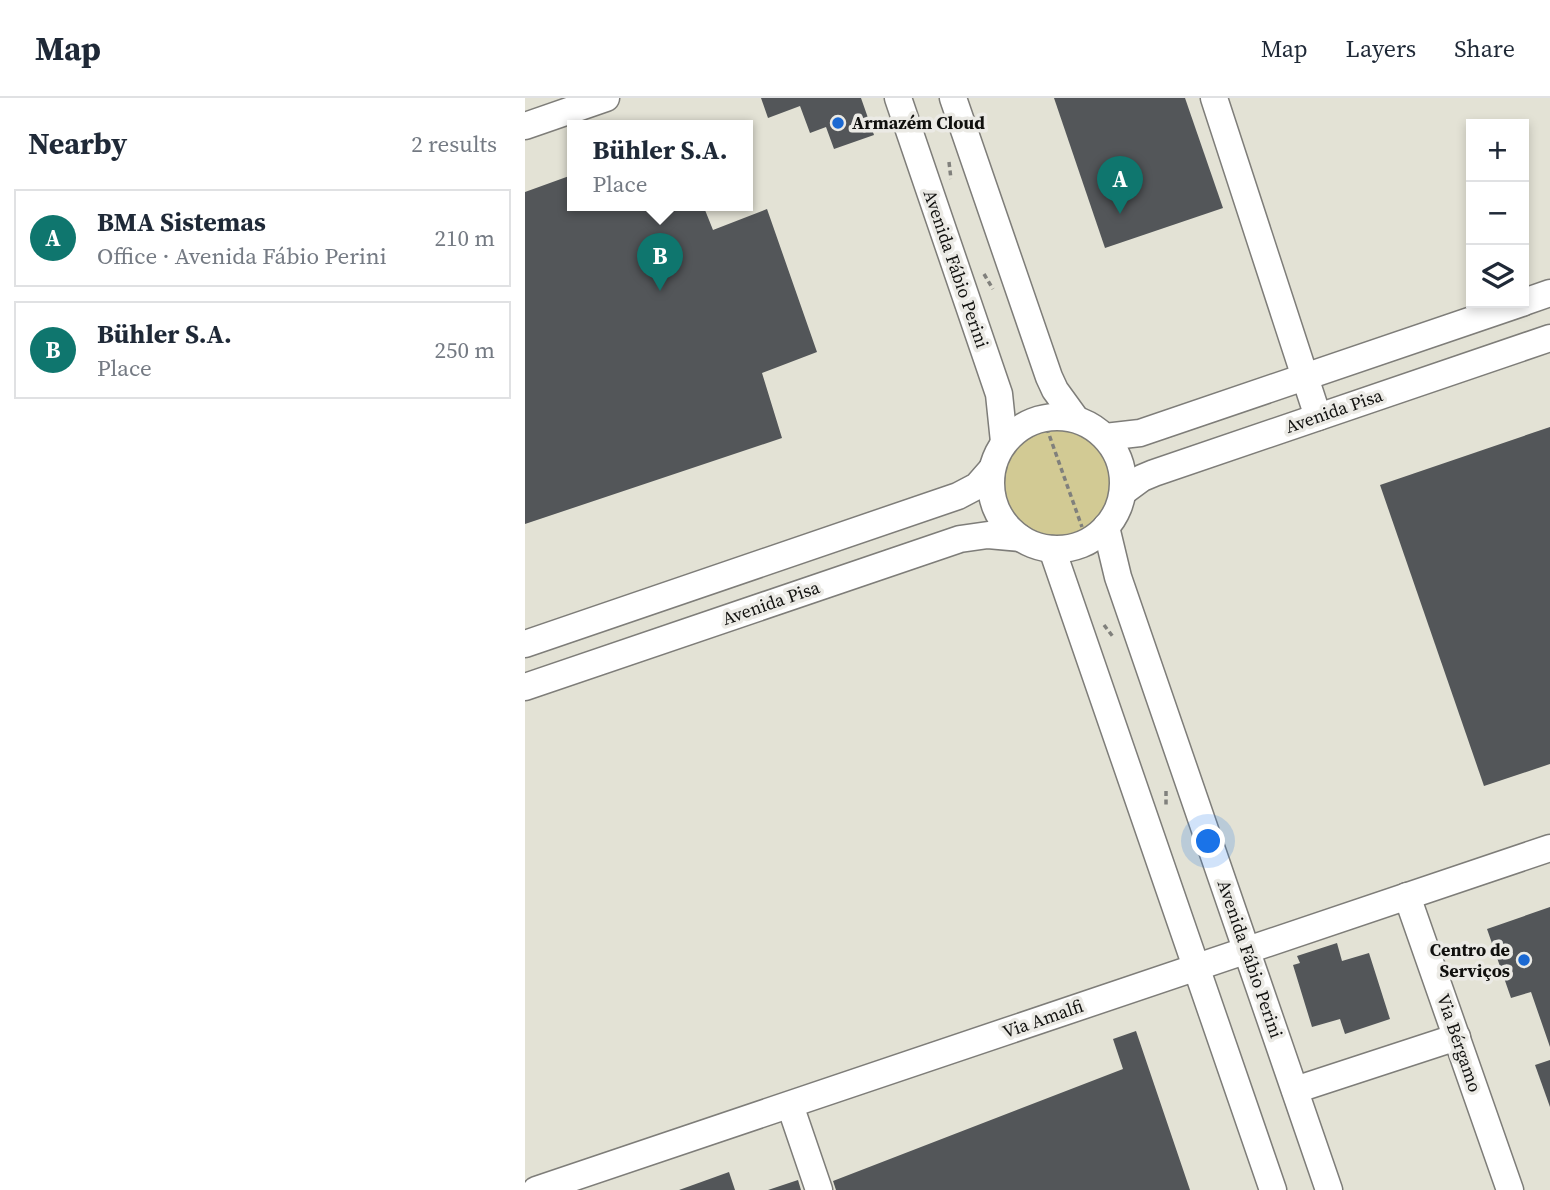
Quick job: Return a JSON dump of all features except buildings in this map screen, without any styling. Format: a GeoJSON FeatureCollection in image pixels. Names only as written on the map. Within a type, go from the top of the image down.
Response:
{"type":"FeatureCollection","features":[{"type":"Feature","properties":{"kind":"street"},"geometry":{"type":"LineString","coordinates":[[525,126],[606,98]]}},
{"type":"Feature","properties":{"kind":"street","name":"Avenida Fábio Perini"},"geometry":{"type":"LineString","coordinates":[[898,98],[999,394],[1004,442]]}},
{"type":"Feature","properties":{"kind":"street"},"geometry":{"type":"LineString","coordinates":[[953,98],[1049,377],[1076,419]]}},
{"type":"Feature","properties":{"kind":"street"},"geometry":{"type":"LineString","coordinates":[[1214,98],[1318,417]]}},
{"type":"Feature","properties":{"kind":"street"},"geometry":{"type":"LineString","coordinates":[[1529,300],[1550,293]]}},
{"type":"Feature","properties":{"kind":"street"},"geometry":{"type":"LineString","coordinates":[[1105,436],[1140,433],[1506,308]]}},
{"type":"Feature","properties":{"kind":"street","name":"Avenida Pisa"},"geometry":{"type":"LineString","coordinates":[[1123,492],[1154,473],[1550,338]]}},
{"type":"Feature","properties":{"kind":"street"},"geometry":{"type":"LineString","coordinates":[[525,644],[958,496],[977,486],[991,470],[1004,442],[1028,423],[1043,418],[1060,416],[1076,419],[1105,436],[1120,462],[1123,492],[1117,511],[1106,527],[1087,542],[1064,549],[1052,549],[1035,546],[1020,538],[1003,522],[993,501],[991,470]]}},
{"type":"Feature","properties":{"kind":"street","name":"Avenida Fábio Perini"},"geometry":{"type":"LineString","coordinates":[[1106,527],[1118,577],[1329,1190]]}},
{"type":"Feature","properties":{"kind":"street","name":"Avenida Pisa"},"geometry":{"type":"LineString","coordinates":[[525,687],[960,539],[988,535],[1020,538]]}},
{"type":"Feature","properties":{"kind":"street"},"geometry":{"type":"LineString","coordinates":[[1052,549],[1273,1190]]}},
{"type":"Feature","properties":{"kind":"street"},"geometry":{"type":"LineString","coordinates":[[630,608],[643,646]]}},
{"type":"Feature","properties":{"kind":"street","name":"Via Amalfi"},"geometry":{"type":"LineString","coordinates":[[536,1190],[1550,848]]}},
{"type":"Feature","properties":{"kind":"street","name":"Via Bérgamo"},"geometry":{"type":"LineString","coordinates":[[1407,896],[1510,1190]]}},
{"type":"Feature","properties":{"kind":"street"},"geometry":{"type":"LineString","coordinates":[[1295,1090],[1457,1037]]}},
{"type":"Feature","properties":{"kind":"street"},"geometry":{"type":"LineString","coordinates":[[790,1105],[819,1190]]}},
{"type":"Feature","properties":{"kind":"path"},"geometry":{"type":"LineString","coordinates":[[1046,427],[1080,522]]}},
{"type":"Feature","properties":{"kind":"shaded area"},"geometry":{"type":"Polygon","coordinates":[[[525,98],[1550,98],[1550,1190],[525,1190],[525,98]]]}},
{"type":"Feature","properties":{"kind":"shaded area"},"geometry":{"type":"Polygon","coordinates":[[[1057,429],[1078,433],[1096,445],[1108,463],[1112,484],[1108,505],[1096,523],[1078,535],[1057,539],[1036,535],[1018,523],[1006,505],[1002,484],[1006,463],[1018,445],[1036,433],[1057,429]]]}},
{"type":"Feature","properties":{"kind":"place","name":"Armazém Cloud"},"geometry":{"type":"Point","coordinates":[838,123]}},
{"type":"Feature","properties":{"kind":"place","name":"BMA Sistemas"},"geometry":{"type":"Point","coordinates":[1120,214]}},
{"type":"Feature","properties":{"kind":"place","name":"Bühler S.A."},"geometry":{"type":"Point","coordinates":[660,291]}},
{"type":"Feature","properties":{"kind":"place","name":"Centro de Serviços"},"geometry":{"type":"Point","coordinates":[1524,960]}}]}
